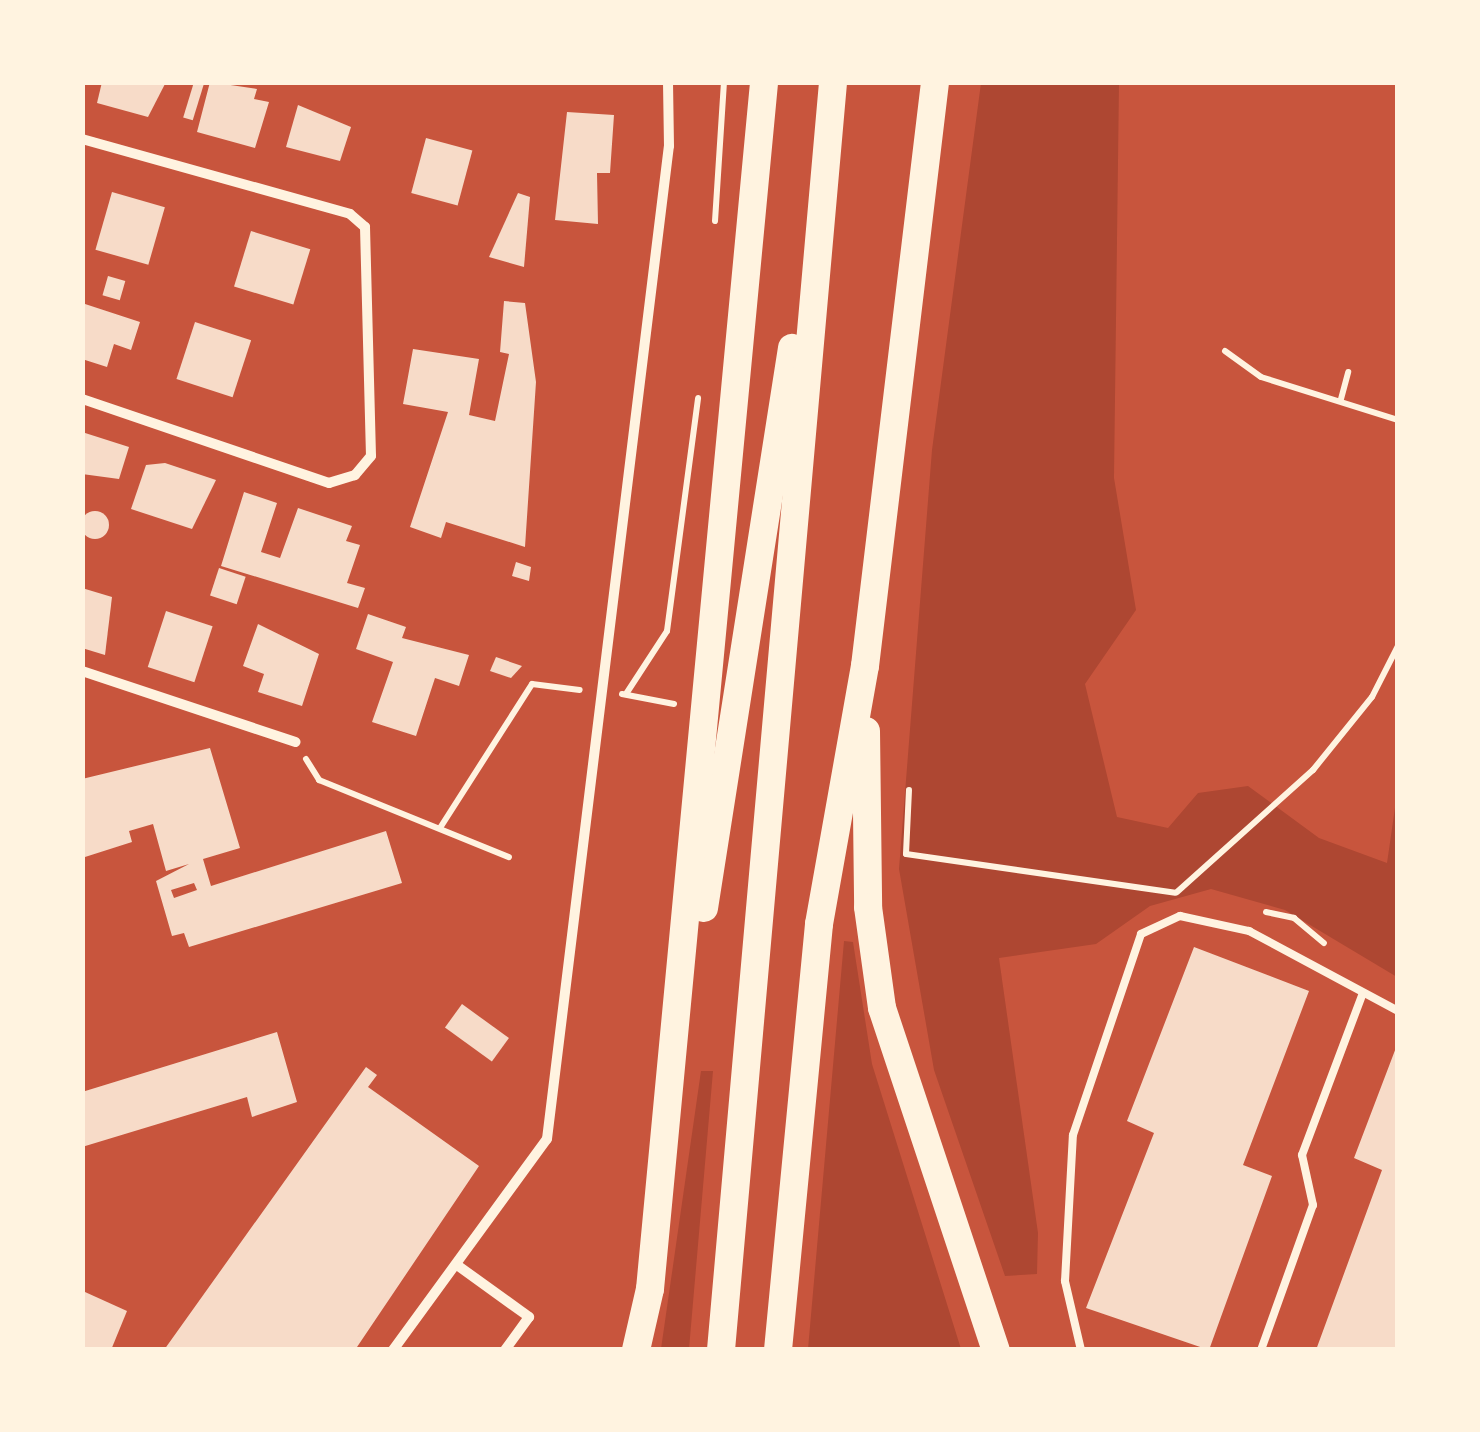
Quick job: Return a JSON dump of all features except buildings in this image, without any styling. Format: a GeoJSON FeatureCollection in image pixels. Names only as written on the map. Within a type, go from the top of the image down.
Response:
{"type":"FeatureCollection","features":[{"type":"Feature","properties":{"kind":"highway"},"geometry":{"type":"LineString","coordinates":[[654,1226],[764,82]]}},
{"type":"Feature","properties":{"kind":"highway"},"geometry":{"type":"LineString","coordinates":[[778,1350],[819,924],[865,666],[935,82]]}},
{"type":"Feature","properties":{"kind":"highway"},"geometry":{"type":"LineString","coordinates":[[636,1350],[832,89]]}},
{"type":"Feature","properties":{"kind":"highway"},"geometry":{"type":"LineString","coordinates":[[720,1350],[832,89]]}},
{"type":"Feature","properties":{"kind":"highway"},"geometry":{"type":"LineString","coordinates":[[865,666],[868,907],[882,1008],[996,1350]]}},
{"type":"Feature","properties":{"kind":"street"},"geometry":{"type":"LineString","coordinates":[[392,1350],[547,1139],[669,146],[668,82]]}},
{"type":"Feature","properties":{"kind":"street"},"geometry":{"type":"LineString","coordinates":[[82,139],[350,214],[364,226],[371,456],[355,476],[330,483],[82,399]]}},
{"type":"Feature","properties":{"kind":"street"},"geometry":{"type":"LineString","coordinates":[[82,672],[295,742]]}},
{"type":"Feature","properties":{"kind":"street"},"geometry":{"type":"LineString","coordinates":[[457,1265],[529,1317],[505,1350]]}},
{"type":"Feature","properties":{"kind":"lane"},"geometry":{"type":"LineString","coordinates":[[1081,1350],[1065,1281],[1073,1136],[1141,934],[1180,916],[1248,931],[1303,952],[1363,994],[1398,1011]]}},
{"type":"Feature","properties":{"kind":"lane"},"geometry":{"type":"LineString","coordinates":[[1261,1350],[1313,1204],[1302,1156],[1363,994]]}},
{"type":"Feature","properties":{"kind":"path"},"geometry":{"type":"LineString","coordinates":[[714,230],[724,82]]}},
{"type":"Feature","properties":{"kind":"path"},"geometry":{"type":"LineString","coordinates":[[1225,352],[1248,372],[1398,420]]}},
{"type":"Feature","properties":{"kind":"path"},"geometry":{"type":"LineString","coordinates":[[1341,399],[1348,372]]}},
{"type":"Feature","properties":{"kind":"path"},"geometry":{"type":"LineString","coordinates":[[626,694],[666,630],[700,379]]}},
{"type":"Feature","properties":{"kind":"path"},"geometry":{"type":"LineString","coordinates":[[1176,893],[1313,770],[1372,697],[1398,646]]}},
{"type":"Feature","properties":{"kind":"path"},"geometry":{"type":"LineString","coordinates":[[440,828],[532,684],[626,694],[644,700]]}},
{"type":"Feature","properties":{"kind":"path"},"geometry":{"type":"LineString","coordinates":[[295,742],[320,780],[509,857]]}},
{"type":"Feature","properties":{"kind":"path"},"geometry":{"type":"LineString","coordinates":[[909,790],[906,854],[982,869]]}},
{"type":"Feature","properties":{"kind":"shaded area"},"geometry":{"type":"Polygon","coordinates":[[[981,83],[1119,83],[1114,478],[1136,610],[1085,684],[1117,817],[1168,828],[1198,793],[1248,786],[1319,838],[1387,863],[1398,787],[1397,977],[1285,910],[1211,889],[1150,906],[1096,944],[999,958],[1038,1233],[1037,1274],[1005,1276],[934,1070],[899,869],[932,450],[981,83]]]}},
{"type":"Feature","properties":{"kind":"shaded area"},"geometry":{"type":"Polygon","coordinates":[[[844,941],[853,942],[872,1064],[961,1349],[808,1349],[844,941]]]}},
{"type":"Feature","properties":{"kind":"shaded area"},"geometry":{"type":"Polygon","coordinates":[[[701,1071],[713,1071],[689,1349],[661,1349],[701,1071]]]}}]}
